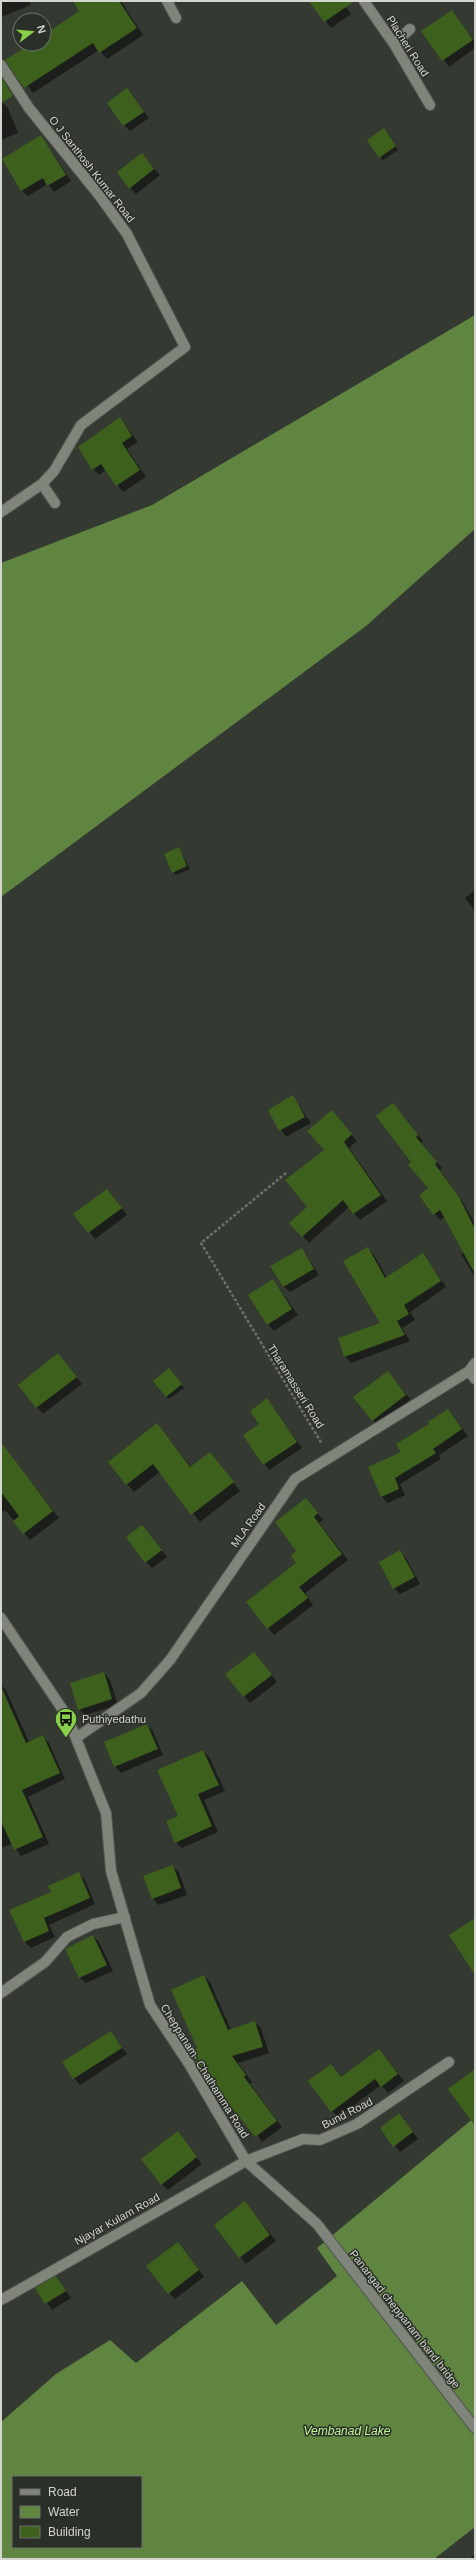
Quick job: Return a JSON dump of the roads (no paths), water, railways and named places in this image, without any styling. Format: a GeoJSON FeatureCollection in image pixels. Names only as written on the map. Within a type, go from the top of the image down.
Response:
{"type":"FeatureCollection","features":[{"type":"Feature","properties":{"kind":"street"},"geometry":{"type":"LineString","coordinates":[[167,1],[176,18]]}},
{"type":"Feature","properties":{"kind":"street","name":"Placheri Road"},"geometry":{"type":"LineString","coordinates":[[364,1],[394,44],[430,105]]}},
{"type":"Feature","properties":{"kind":"street"},"geometry":{"type":"LineString","coordinates":[[394,44],[410,29]]}},
{"type":"Feature","properties":{"kind":"street","name":"O J Santhosh Kumar Road"},"geometry":{"type":"LineString","coordinates":[[1,65],[29,108],[99,195],[127,234],[185,347],[81,425],[54,471],[42,484],[1,512]]}},
{"type":"Feature","properties":{"kind":"street"},"geometry":{"type":"LineString","coordinates":[[42,484],[55,503]]}},
{"type":"Feature","properties":{"kind":"street","name":"MLA Road"},"geometry":{"type":"LineString","coordinates":[[76,1738],[141,1693],[170,1660],[295,1479],[473,1371]]}},
{"type":"Feature","properties":{"kind":"street","name":"Cheppanam- Chathamma Road"},"geometry":{"type":"LineString","coordinates":[[1,1618],[67,1716],[106,1813],[111,1871],[150,2005],[189,2064],[246,2161],[317,2224]]}},
{"type":"Feature","properties":{"kind":"street"},"geometry":{"type":"LineString","coordinates":[[1,1993],[45,1962],[67,1937],[93,1924],[125,1917]]}},
{"type":"Feature","properties":{"kind":"street","name":"Bund Road"},"geometry":{"type":"LineString","coordinates":[[246,2161],[303,2139],[320,2140],[357,2124],[449,2062]]}},
{"type":"Feature","properties":{"kind":"street","name":"Njayar Kulam Road"},"geometry":{"type":"LineString","coordinates":[[1,2300],[246,2161]]}},
{"type":"Feature","properties":{"kind":"street","name":"Panangad cheppanam band bridge"},"geometry":{"type":"LineString","coordinates":[[317,2224],[475,2428]]}},
{"type":"Feature","properties":{"kind":"water"},"geometry":{"type":"Polygon","coordinates":[[[475,315],[475,529],[366,626],[1,897],[1,563],[152,505],[475,315]]]}},
{"type":"Feature","properties":{"kind":"water","name":"Vembanad Lake"},"geometry":{"type":"Polygon","coordinates":[[[475,2117],[475,2527],[434,2559],[1,2559],[1,2422],[56,2374],[110,2340],[136,2363],[242,2281],[276,2325],[337,2276],[317,2248],[475,2117]]]}},
{"type":"Feature","properties":{"kind":"place","name":"Puthiyedathu"},"geometry":{"type":"Point","coordinates":[66,1738]}}]}
